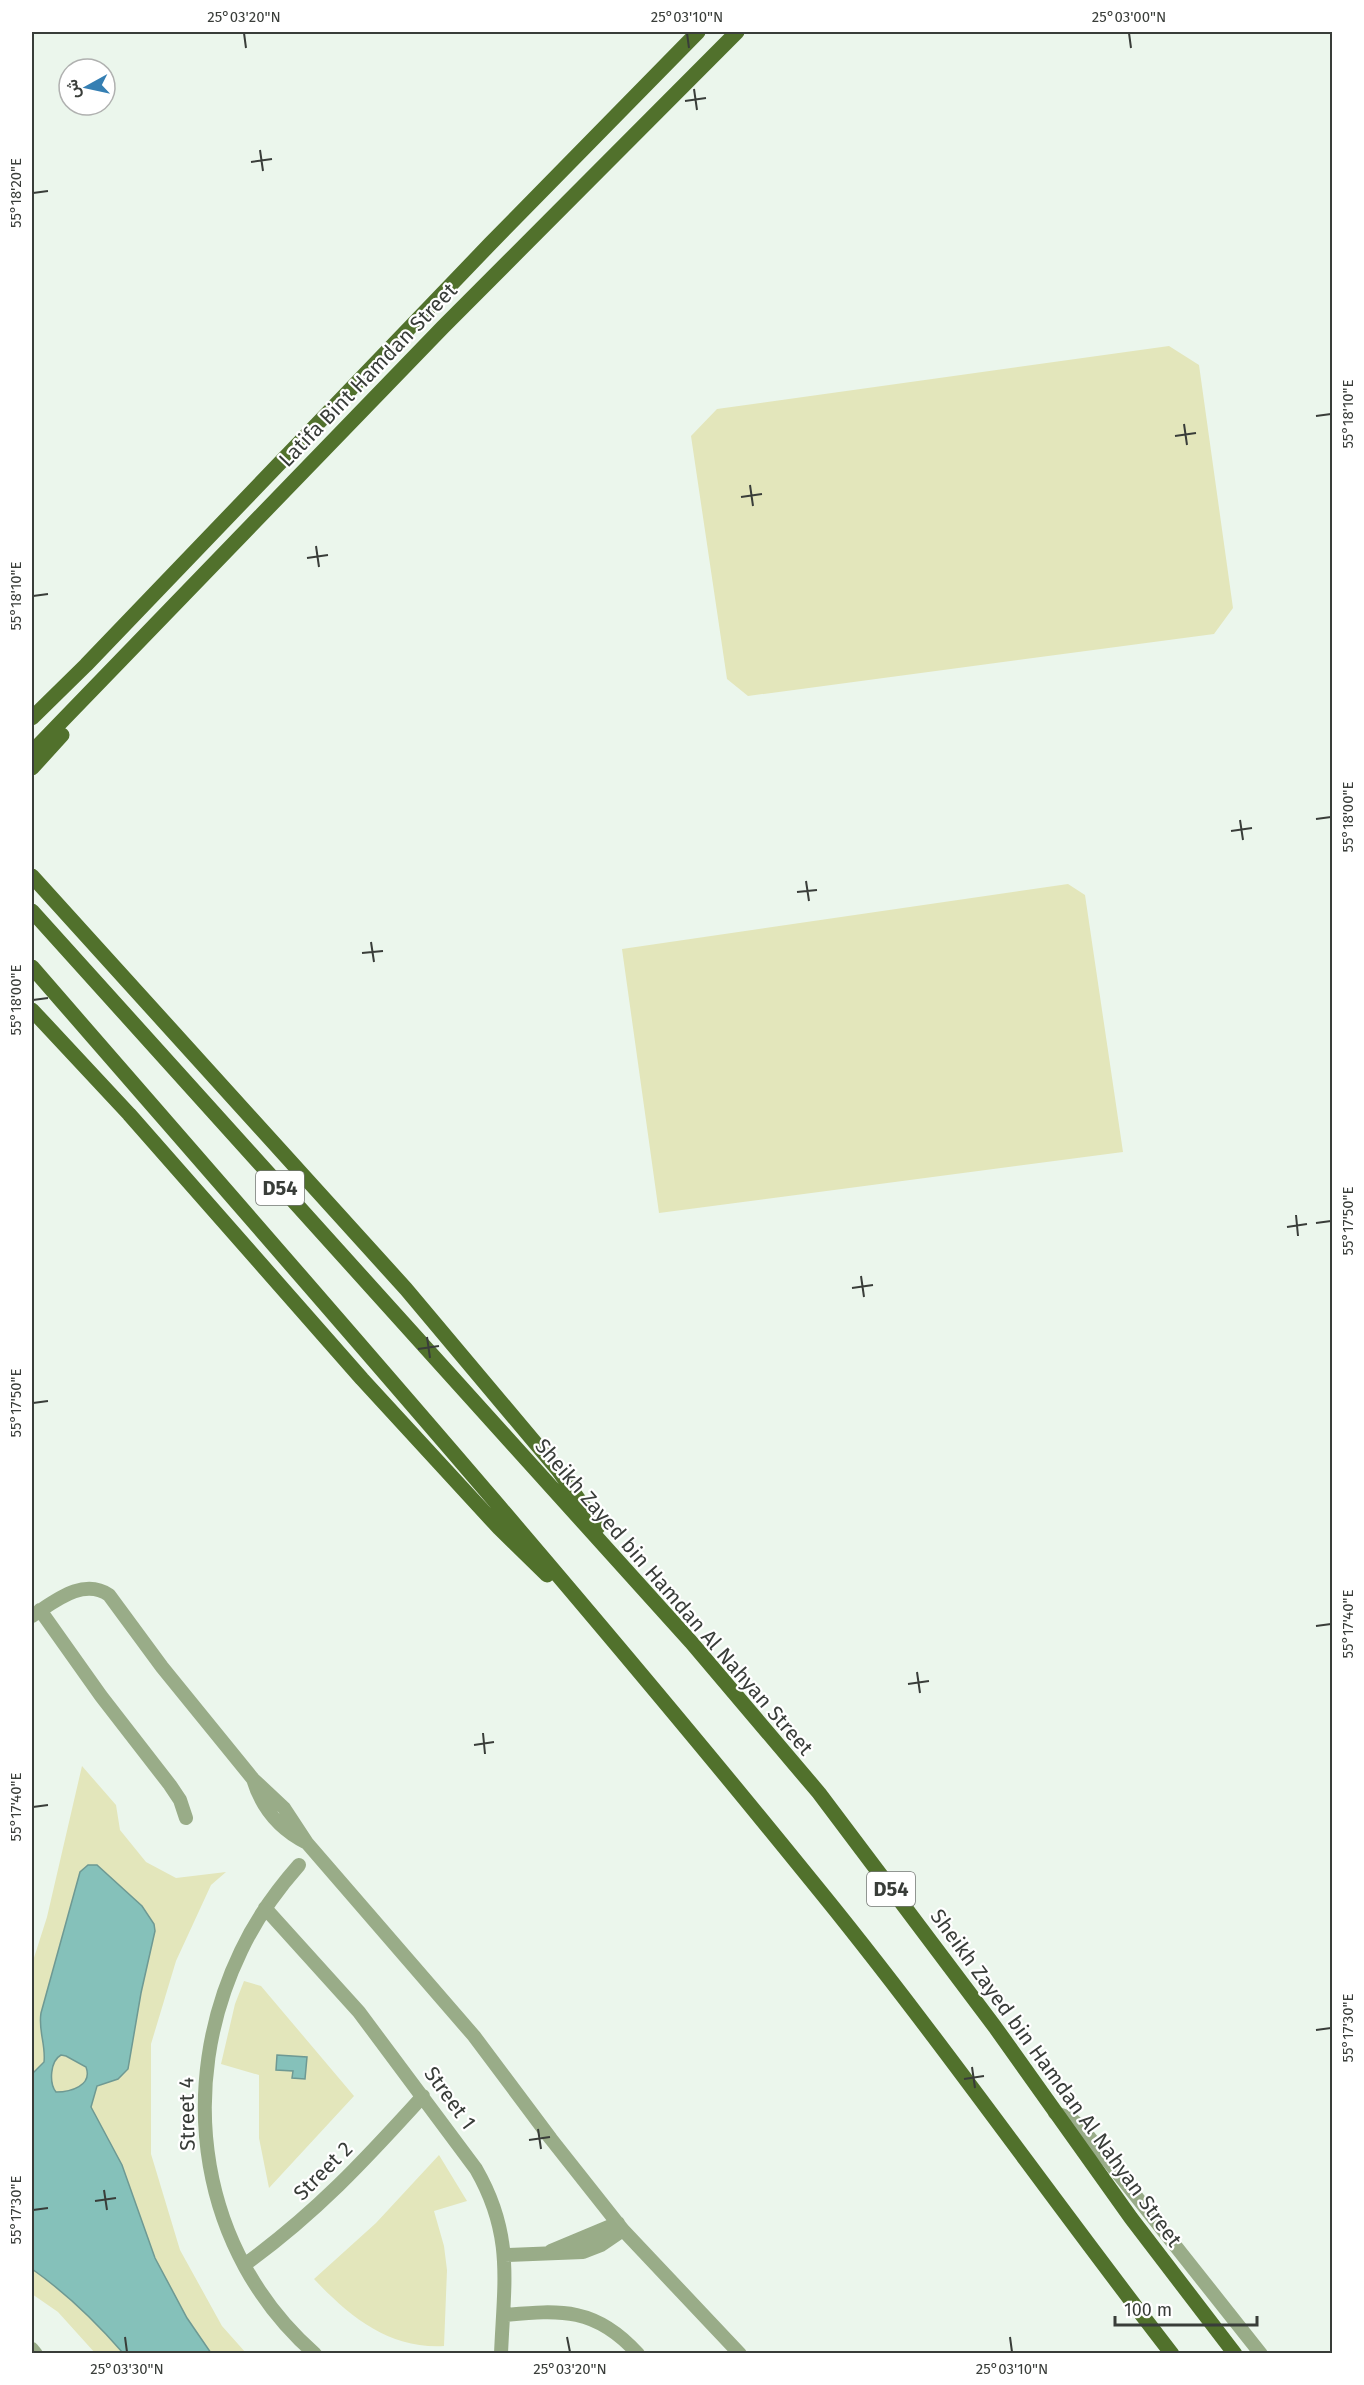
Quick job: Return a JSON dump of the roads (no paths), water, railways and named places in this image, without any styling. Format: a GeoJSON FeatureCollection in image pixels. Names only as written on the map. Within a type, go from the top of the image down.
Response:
{"type":"FeatureCollection","features":[{"type":"Feature","properties":{"kind":"main road","name":"Latifa Bint Hamdan Street"},"geometry":{"type":"LineString","coordinates":[[32,718],[86,665],[490,244],[698,32]]}},
{"type":"Feature","properties":{"kind":"main road","name":"Latifa Bint Hamdan Street"},"geometry":{"type":"LineString","coordinates":[[32,752],[420,351],[737,32]]}},
{"type":"Feature","properties":{"kind":"main road"},"geometry":{"type":"LineString","coordinates":[[32,708],[52,689],[86,665]]}},
{"type":"Feature","properties":{"kind":"main road"},"geometry":{"type":"LineString","coordinates":[[32,768],[73,722],[103,678]]}},
{"type":"Feature","properties":{"kind":"main road"},"geometry":{"type":"LineString","coordinates":[[32,866],[57,903]]}},
{"type":"Feature","properties":{"kind":"main road"},"geometry":{"type":"LineString","coordinates":[[32,876],[406,1289],[558,1470],[625,1568]]}},
{"type":"Feature","properties":{"kind":"main road","name":"Sheikh Zayed bin Hamdan Al Nahyan Street"},"geometry":{"type":"LineString","coordinates":[[32,911],[516,1450],[625,1568],[819,1793],[995,2027],[1131,2218],[1234,2354]]}},
{"type":"Feature","properties":{"kind":"main road","name":"D54"},"geometry":{"type":"LineString","coordinates":[[32,967],[480,1483],[815,1884],[1172,2354]]}},
{"type":"Feature","properties":{"kind":"main road"},"geometry":{"type":"LineString","coordinates":[[32,1010],[129,1114],[315,1327],[499,1528],[548,1576],[575,1596]]}},
{"type":"Feature","properties":{"kind":"street"},"geometry":{"type":"LineString","coordinates":[[186,1818],[180,1800],[170,1785],[36,1613],[80,1589],[99,1589],[109,1595],[162,1667],[253,1779],[257,1793],[272,1818],[292,1836],[307,1843],[474,2036],[615,2227],[740,2354]]}},
{"type":"Feature","properties":{"kind":"street","name":"Street 4"},"geometry":{"type":"LineString","coordinates":[[299,1864],[265,1908],[231,1972],[216,2018],[206,2069],[204,2117],[209,2169],[219,2209],[244,2265],[280,2320],[315,2354]]}},
{"type":"Feature","properties":{"kind":"street","name":"Street 1"},"geometry":{"type":"LineString","coordinates":[[265,1908],[360,2012],[476,2169],[487,2188],[496,2210],[505,2255],[501,2354]]}},
{"type":"Feature","properties":{"kind":"street","name":"Street 2"},"geometry":{"type":"LineString","coordinates":[[244,2265],[285,2235],[325,2200],[423,2096]]}},
{"type":"Feature","properties":{"kind":"street"},"geometry":{"type":"LineString","coordinates":[[1055,2113],[1070,2118],[1082,2128],[1261,2354]]}},
{"type":"Feature","properties":{"kind":"street"},"geometry":{"type":"LineString","coordinates":[[568,2249],[615,2227]]}},
{"type":"Feature","properties":{"kind":"street"},"geometry":{"type":"LineString","coordinates":[[505,2255],[601,2245],[615,2227]]}},
{"type":"Feature","properties":{"kind":"street"},"geometry":{"type":"LineString","coordinates":[[504,2315],[554,2311],[584,2315],[611,2328],[638,2354]]}},
{"type":"Feature","properties":{"kind":"street"},"geometry":{"type":"LineString","coordinates":[[32,2349],[36,2354]]}},
{"type":"Feature","properties":{"kind":"water"},"geometry":{"type":"Polygon","coordinates":[[[88,1865],[97,1865],[142,1906],[154,1924],[155,1931],[141,1993],[128,2069],[118,2079],[97,2086],[91,2107],[122,2165],[155,2258],[187,2318],[211,2353],[123,2353],[80,2308],[32,2269],[32,2074],[44,2062],[41,2013],[80,1872],[88,1865]],[[61,2055],[57,2058],[53,2067],[52,2083],[56,2092],[79,2087],[86,2079],[86,2067],[61,2055]]]}},
{"type":"Feature","properties":{"kind":"water"},"geometry":{"type":"Polygon","coordinates":[[[277,2055],[307,2057],[305,2079],[292,2078],[293,2071],[276,2070],[277,2055]]]}}]}
